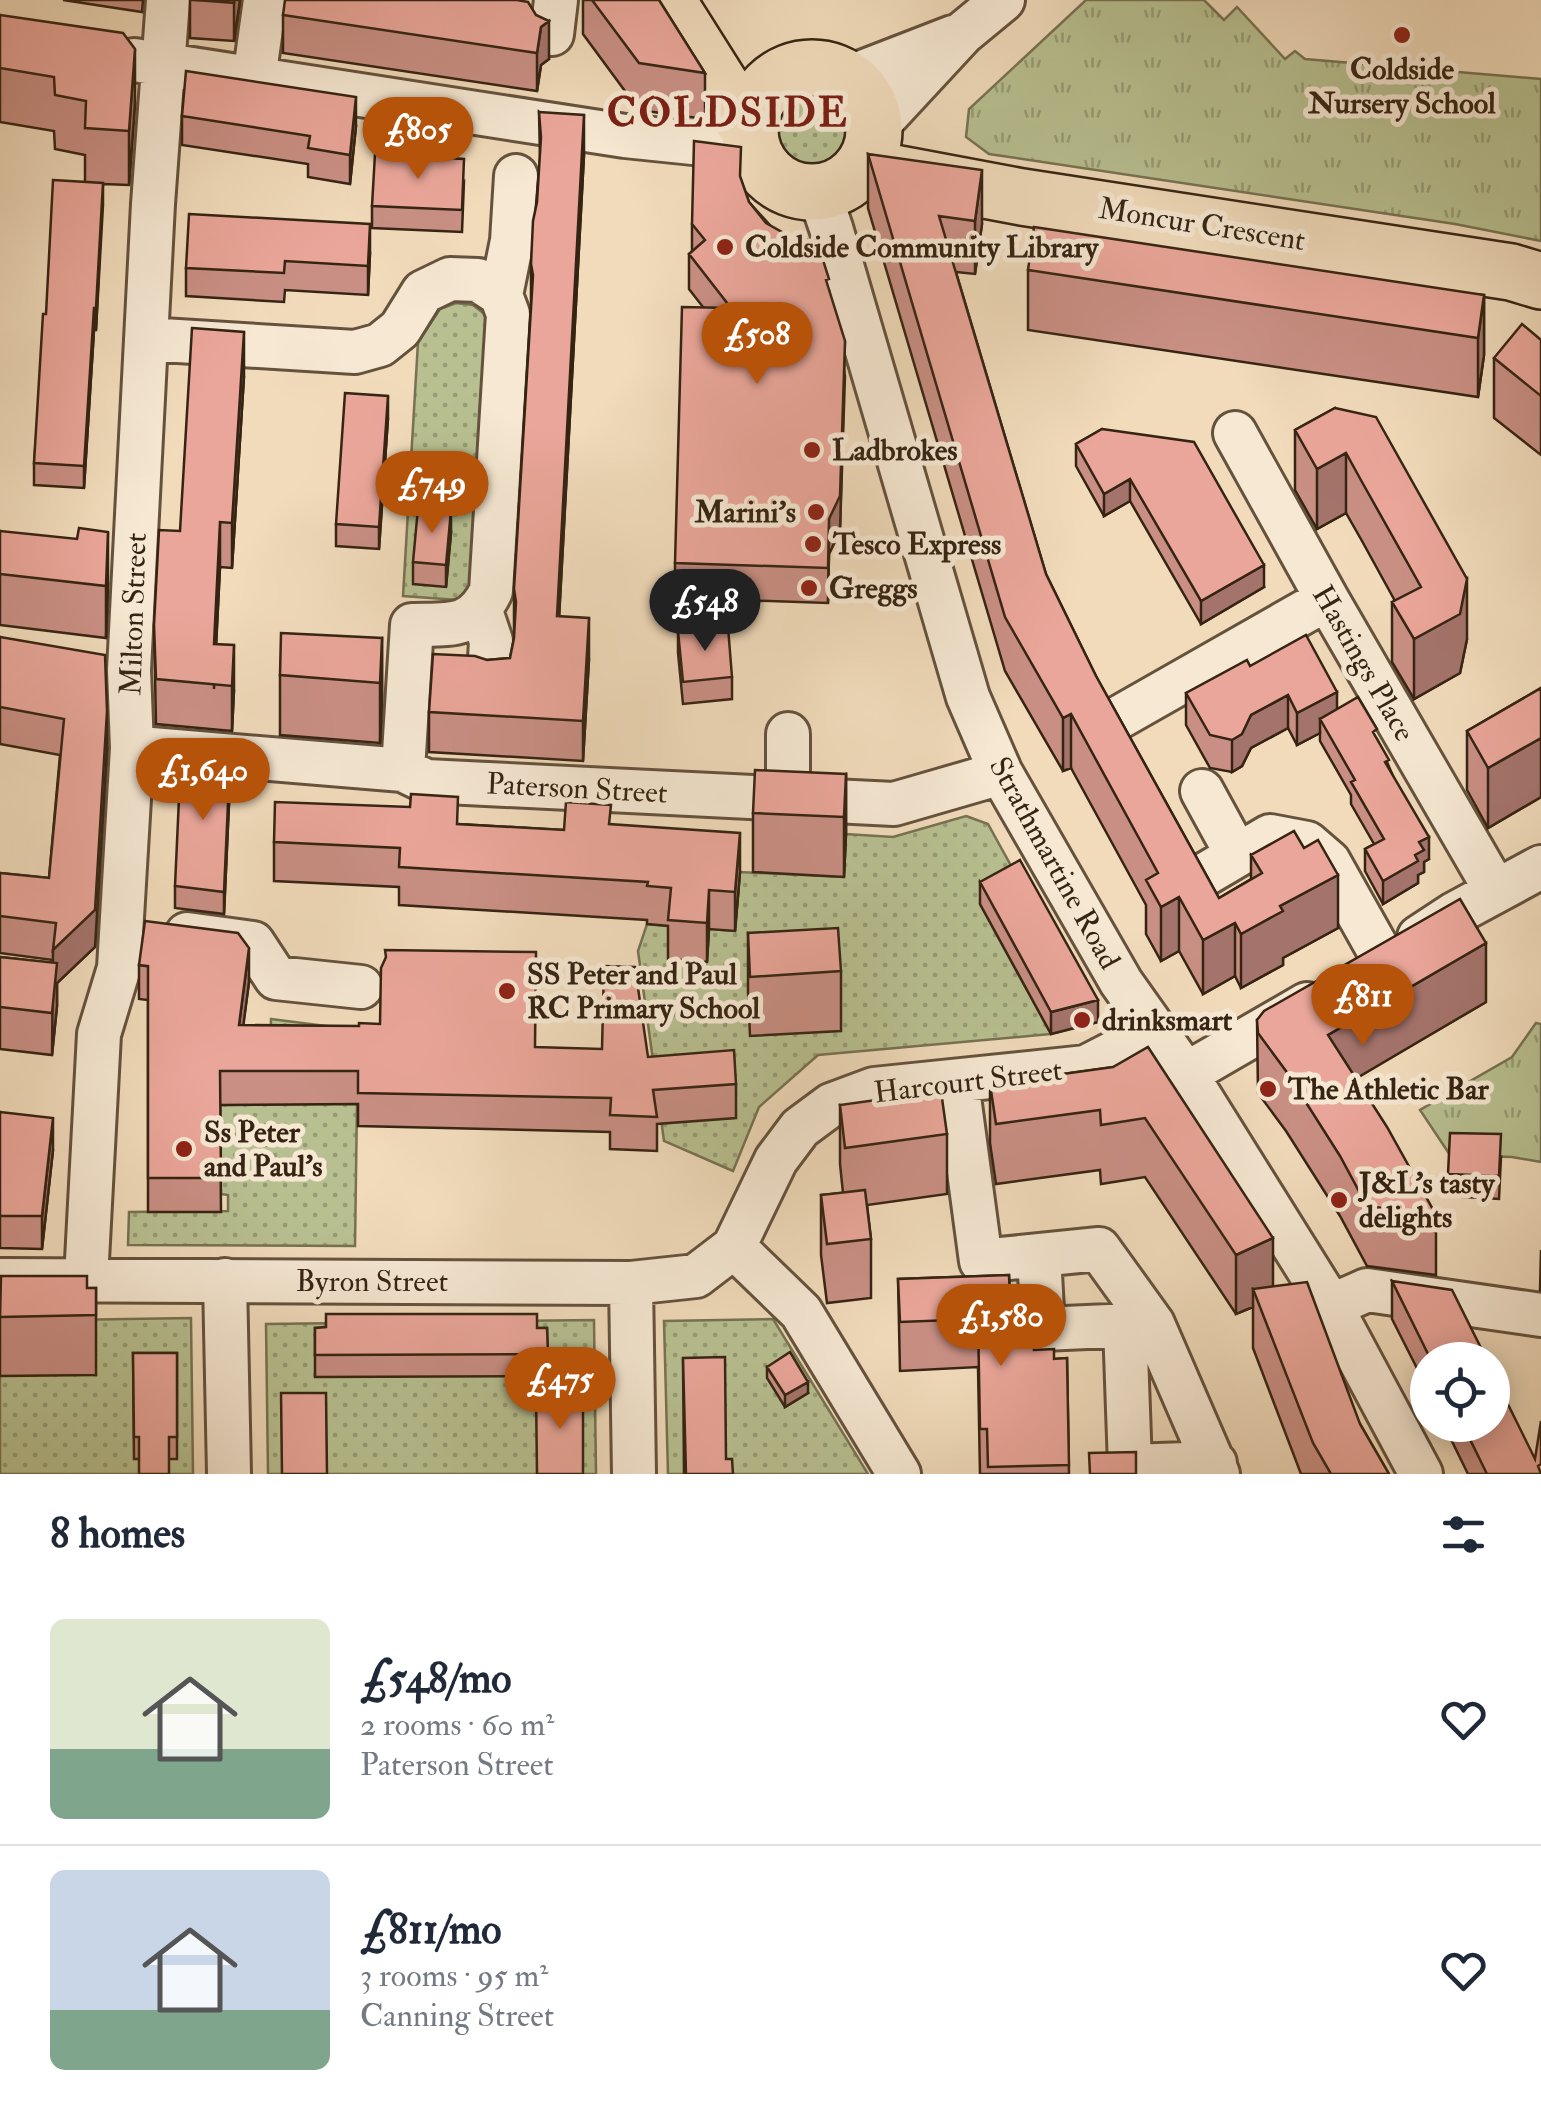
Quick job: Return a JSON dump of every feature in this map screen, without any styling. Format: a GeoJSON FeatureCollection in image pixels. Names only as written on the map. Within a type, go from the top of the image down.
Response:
{"type":"FeatureCollection","features":[{"type":"Feature","properties":{"kind":"main road"},"geometry":{"type":"LineString","coordinates":[[672,7],[738,54],[791,70]]}},
{"type":"Feature","properties":{"kind":"main road"},"geometry":{"type":"LineString","coordinates":[[672,7],[750,140],[762,168],[778,183],[797,191],[852,163],[871,109],[847,78],[810,67],[791,70],[760,93],[752,111],[750,140]]}},
{"type":"Feature","properties":{"kind":"main road","name":"Moncur Crescent"},"geometry":{"type":"LineString","coordinates":[[852,163],[1022,196],[1510,272],[1541,281]]}},
{"type":"Feature","properties":{"kind":"street","name":"Milton Street"},"geometry":{"type":"LineString","coordinates":[[86,1280],[99,1034],[119,968],[132,748],[110,667],[146,339],[168,0]]}},
{"type":"Feature","properties":{"kind":"street"},"geometry":{"type":"LineString","coordinates":[[254,80],[265,0]]}},
{"type":"Feature","properties":{"kind":"street"},"geometry":{"type":"LineString","coordinates":[[852,163],[963,33],[1002,0]]}},
{"type":"Feature","properties":{"kind":"street"},"geometry":{"type":"LineString","coordinates":[[847,78],[963,33]]}},
{"type":"Feature","properties":{"kind":"street"},"geometry":{"type":"LineString","coordinates":[[90,54],[625,136],[750,140]]}},
{"type":"Feature","properties":{"kind":"street","name":"Strathmartine Road"},"geometry":{"type":"LineString","coordinates":[[852,163],[831,228],[968,697],[1001,773],[1121,982],[1186,1074],[1331,1306],[1421,1474]]}},
{"type":"Feature","properties":{"kind":"street"},"geometry":{"type":"LineString","coordinates":[[403,770],[412,625],[456,624],[481,610],[490,590],[508,314],[501,295],[512,241],[516,176]]}},
{"type":"Feature","properties":{"kind":"street"},"geometry":{"type":"LineString","coordinates":[[146,339],[355,352],[380,346],[400,330],[423,292],[450,279],[478,280],[501,295]]}},
{"type":"Feature","properties":{"kind":"street","name":"Hastings Place"},"geometry":{"type":"LineString","coordinates":[[1235,433],[1496,891]]}},
{"type":"Feature","properties":{"kind":"street"},"geometry":{"type":"LineString","coordinates":[[1118,718],[1327,600]]}},
{"type":"Feature","properties":{"kind":"street"},"geometry":{"type":"LineString","coordinates":[[481,610],[491,641],[489,676]]}},
{"type":"Feature","properties":{"kind":"street"},"geometry":{"type":"LineString","coordinates":[[788,734],[788,800]]}},
{"type":"Feature","properties":{"kind":"street","name":"Paterson Street"},"geometry":{"type":"LineString","coordinates":[[151,750],[403,770],[426,780],[894,804],[1001,773]]}},
{"type":"Feature","properties":{"kind":"street"},"geometry":{"type":"LineString","coordinates":[[1202,791],[1221,865],[1270,836],[1307,843],[1330,862],[1356,976]]}},
{"type":"Feature","properties":{"kind":"street"},"geometry":{"type":"LineString","coordinates":[[1186,1074],[1454,914],[1541,867]]}},
{"type":"Feature","properties":{"kind":"street"},"geometry":{"type":"LineString","coordinates":[[121,926],[254,943],[276,978],[361,987]]}},
{"type":"Feature","properties":{"kind":"street","name":"Harcourt Street"},"geometry":{"type":"LineString","coordinates":[[734,1247],[776,1160],[800,1128],[831,1105],[874,1090],[1086,1066],[1154,1032]]}},
{"type":"Feature","properties":{"kind":"street"},"geometry":{"type":"LineString","coordinates":[[957,1082],[980,1261],[1099,1249],[1217,1469]]}},
{"type":"Feature","properties":{"kind":"street"},"geometry":{"type":"LineString","coordinates":[[734,1247],[801,1312],[899,1474]]}},
{"type":"Feature","properties":{"kind":"street","name":"Byron Street"},"geometry":{"type":"LineString","coordinates":[[0,1280],[630,1284],[696,1276],[734,1247]]}},
{"type":"Feature","properties":{"kind":"street"},"geometry":{"type":"LineString","coordinates":[[1039,1255],[1043,1329],[1139,1324]]}},
{"type":"Feature","properties":{"kind":"street"},"geometry":{"type":"LineString","coordinates":[[225,1280],[229,1474]]}},
{"type":"Feature","properties":{"kind":"street"},"geometry":{"type":"LineString","coordinates":[[630,1284],[634,1474]]}},
{"type":"Feature","properties":{"kind":"street"},"geometry":{"type":"LineString","coordinates":[[1331,1306],[1368,1290],[1541,1315]]}},
{"type":"Feature","properties":{"kind":"street"},"geometry":{"type":"LineString","coordinates":[[1139,1324],[1130,1466],[1217,1469]]}},
{"type":"Feature","properties":{"kind":"green space"},"geometry":{"type":"Polygon","coordinates":[[[1086,0],[1204,0],[1224,20],[1237,7],[1285,59],[1295,51],[1305,59],[1541,79],[1541,241],[1455,224],[989,154],[966,137],[969,109],[1086,0]]]}},
{"type":"Feature","properties":{"kind":"green space"},"geometry":{"type":"Polygon","coordinates":[[[820,95],[839,100],[852,133],[848,149],[836,166],[811,169],[791,161],[776,147],[771,138],[770,118],[774,108],[788,101],[820,95]]]}},
{"type":"Feature","properties":{"kind":"green space"},"geometry":{"type":"Polygon","coordinates":[[[456,303],[473,305],[487,316],[471,587],[458,600],[403,596],[418,342],[440,309],[456,303]]]}},
{"type":"Feature","properties":{"kind":"green space"},"geometry":{"type":"Polygon","coordinates":[[[966,816],[988,824],[1020,882],[980,904],[1051,1034],[818,1055],[759,1107],[733,1171],[664,1141],[638,951],[647,924],[735,931],[740,872],[843,877],[846,834],[893,837],[966,816]]]}},
{"type":"Feature","properties":{"kind":"green space"},"geometry":{"type":"Polygon","coordinates":[[[271,1019],[358,1030],[355,1246],[128,1245],[129,1212],[228,1211],[228,1195],[221,1194],[220,1105],[328,1104],[270,1059],[271,1019]]]}},
{"type":"Feature","properties":{"kind":"green space"},"geometry":{"type":"Polygon","coordinates":[[[1536,1023],[1541,1024],[1541,1162],[1450,1155],[1420,1110],[1512,1057],[1536,1023]]]}},
{"type":"Feature","properties":{"kind":"green space"},"geometry":{"type":"Polygon","coordinates":[[[191,1318],[193,1474],[0,1474],[0,1321],[191,1318]]]}},
{"type":"Feature","properties":{"kind":"green space"},"geometry":{"type":"Polygon","coordinates":[[[773,1319],[868,1474],[668,1474],[664,1321],[773,1319]]]}},
{"type":"Feature","properties":{"kind":"green space"},"geometry":{"type":"Polygon","coordinates":[[[594,1320],[596,1474],[268,1474],[266,1324],[594,1320]]]}},
{"type":"Feature","properties":{"kind":"building"},"geometry":{"type":"Polygon","coordinates":[[[285,0],[517,0],[528,2],[536,15],[549,21],[541,27],[537,53],[283,15],[285,0]]]}},
{"type":"Feature","properties":{"kind":"building"},"geometry":{"type":"Polygon","coordinates":[[[592,0],[659,0],[705,73],[639,63],[592,0]]]}},
{"type":"Feature","properties":{"kind":"building"},"geometry":{"type":"Polygon","coordinates":[[[0,15],[123,33],[135,49],[129,131],[85,128],[86,101],[55,95],[54,77],[0,68],[0,15]]]}},
{"type":"Feature","properties":{"kind":"building"},"geometry":{"type":"Polygon","coordinates":[[[186,71],[356,97],[350,155],[308,148],[310,136],[182,116],[186,71]]]}},
{"type":"Feature","properties":{"kind":"building"},"geometry":{"type":"Polygon","coordinates":[[[539,112],[584,115],[557,616],[589,618],[583,721],[429,712],[433,654],[487,660],[510,658],[514,638],[533,221],[541,137],[539,112]]]}},
{"type":"Feature","properties":{"kind":"building"},"geometry":{"type":"Polygon","coordinates":[[[694,141],[741,147],[740,176],[749,202],[766,223],[791,237],[817,241],[829,279],[826,280],[845,341],[840,496],[829,519],[828,568],[675,563],[682,307],[731,308],[689,254],[705,240],[692,224],[694,141]]]}},
{"type":"Feature","properties":{"kind":"building"},"geometry":{"type":"Polygon","coordinates":[[[375,154],[464,159],[462,210],[372,206],[375,154]]]}},
{"type":"Feature","properties":{"kind":"building"},"geometry":{"type":"Polygon","coordinates":[[[868,154],[982,170],[975,221],[939,216],[1046,574],[1096,676],[1219,898],[1262,873],[1251,855],[1294,831],[1304,848],[1318,840],[1338,875],[1280,906],[1283,911],[1241,934],[1235,923],[1203,940],[1179,897],[1161,907],[1146,880],[1158,873],[1071,714],[1063,718],[1005,617],[868,154]]]}},
{"type":"Feature","properties":{"kind":"building"},"geometry":{"type":"Polygon","coordinates":[[[53,180],[103,183],[84,466],[34,463],[53,180]]]}},
{"type":"Feature","properties":{"kind":"building"},"geometry":{"type":"Polygon","coordinates":[[[189,214],[370,224],[368,266],[285,261],[284,273],[186,268],[189,214]]]}},
{"type":"Feature","properties":{"kind":"building"},"geometry":{"type":"Polygon","coordinates":[[[1034,227],[1484,295],[1478,338],[1028,270],[1034,227]]]}},
{"type":"Feature","properties":{"kind":"building"},"geometry":{"type":"Polygon","coordinates":[[[1522,324],[1541,340],[1541,396],[1494,358],[1522,324]]]}},
{"type":"Feature","properties":{"kind":"building"},"geometry":{"type":"Polygon","coordinates":[[[192,328],[244,332],[232,523],[220,522],[214,644],[234,645],[232,686],[156,679],[154,625],[159,530],[180,531],[192,328]]]}},
{"type":"Feature","properties":{"kind":"building"},"geometry":{"type":"Polygon","coordinates":[[[345,393],[388,396],[379,527],[336,524],[345,393]]]}},
{"type":"Feature","properties":{"kind":"building"},"geometry":{"type":"Polygon","coordinates":[[[1335,408],[1376,417],[1467,579],[1460,614],[1414,639],[1392,602],[1421,587],[1346,453],[1317,469],[1295,430],[1335,408]]]}},
{"type":"Feature","properties":{"kind":"building"},"geometry":{"type":"Polygon","coordinates":[[[1102,429],[1194,442],[1264,565],[1201,601],[1130,479],[1104,494],[1076,444],[1102,429]]]}},
{"type":"Feature","properties":{"kind":"building"},"geometry":{"type":"Polygon","coordinates":[[[418,508],[451,510],[446,565],[413,562],[418,508]]]}},
{"type":"Feature","properties":{"kind":"building"},"geometry":{"type":"Polygon","coordinates":[[[79,528],[108,532],[106,586],[0,574],[0,531],[77,539],[79,528]]]}},
{"type":"Feature","properties":{"kind":"building"},"geometry":{"type":"Polygon","coordinates":[[[728,627],[732,677],[683,682],[678,631],[728,627]]]}},
{"type":"Feature","properties":{"kind":"building"},"geometry":{"type":"Polygon","coordinates":[[[281,633],[382,638],[380,683],[280,675],[281,633]]]}},
{"type":"Feature","properties":{"kind":"building"},"geometry":{"type":"Polygon","coordinates":[[[1306,635],[1337,692],[1297,713],[1288,695],[1251,715],[1242,734],[1232,740],[1210,735],[1186,693],[1247,660],[1250,666],[1306,635]]]}},
{"type":"Feature","properties":{"kind":"building"},"geometry":{"type":"Polygon","coordinates":[[[0,637],[105,655],[107,711],[95,910],[53,950],[56,923],[0,916],[0,873],[49,878],[64,719],[0,707],[0,637]]]}},
{"type":"Feature","properties":{"kind":"building"},"geometry":{"type":"Polygon","coordinates":[[[1541,688],[1541,738],[1488,768],[1467,731],[1541,688]]]}},
{"type":"Feature","properties":{"kind":"building"},"geometry":{"type":"Polygon","coordinates":[[[1358,697],[1377,729],[1373,732],[1389,760],[1385,762],[1429,837],[1419,842],[1424,850],[1415,855],[1418,861],[1383,881],[1365,849],[1384,839],[1320,719],[1358,697]]]}},
{"type":"Feature","properties":{"kind":"building"},"geometry":{"type":"Polygon","coordinates":[[[181,754],[230,759],[224,892],[175,886],[181,754]]]}},
{"type":"Feature","properties":{"kind":"building"},"geometry":{"type":"Polygon","coordinates":[[[755,770],[846,774],[844,817],[753,813],[755,770]]]}},
{"type":"Feature","properties":{"kind":"building"},"geometry":{"type":"Polygon","coordinates":[[[411,794],[458,797],[457,824],[564,830],[566,802],[611,805],[609,824],[740,833],[735,892],[709,890],[707,923],[668,920],[671,888],[647,886],[648,882],[399,867],[400,848],[274,842],[275,802],[410,807],[411,794]]]}},
{"type":"Feature","properties":{"kind":"building"},"geometry":{"type":"Polygon","coordinates":[[[1020,860],[1098,1000],[1051,1012],[980,882],[1020,860]]]}},
{"type":"Feature","properties":{"kind":"building"},"geometry":{"type":"Polygon","coordinates":[[[1460,899],[1486,943],[1328,1035],[1387,1127],[1436,1215],[1367,1206],[1340,1156],[1258,1033],[1257,1020],[1264,1011],[1460,899]]]}},
{"type":"Feature","properties":{"kind":"building"},"geometry":{"type":"Polygon","coordinates":[[[145,921],[238,933],[249,948],[239,1025],[380,1024],[385,950],[536,952],[535,1047],[602,1049],[604,966],[635,967],[648,1057],[734,1050],[736,1084],[653,1090],[657,1117],[610,1115],[611,1098],[358,1093],[358,1071],[220,1071],[221,1178],[148,1178],[148,966],[139,965],[145,921]]]}},
{"type":"Feature","properties":{"kind":"building"},"geometry":{"type":"Polygon","coordinates":[[[838,928],[841,971],[750,977],[748,933],[838,928]]]}},
{"type":"Feature","properties":{"kind":"building"},"geometry":{"type":"Polygon","coordinates":[[[0,957],[57,963],[52,1013],[0,1007],[0,957]]]}},
{"type":"Feature","properties":{"kind":"building"},"geometry":{"type":"Polygon","coordinates":[[[1148,1047],[1273,1238],[1236,1255],[1145,1118],[1101,1125],[1100,1110],[996,1124],[990,1084],[1113,1067],[1148,1047]]]}},
{"type":"Feature","properties":{"kind":"building"},"geometry":{"type":"Polygon","coordinates":[[[941,1091],[947,1134],[845,1148],[840,1105],[941,1091]]]}},
{"type":"Feature","properties":{"kind":"building"},"geometry":{"type":"Polygon","coordinates":[[[0,1112],[53,1118],[42,1216],[0,1216],[0,1112]]]}},
{"type":"Feature","properties":{"kind":"building"},"geometry":{"type":"Polygon","coordinates":[[[1450,1133],[1501,1134],[1499,1176],[1448,1174],[1450,1133]]]}},
{"type":"Feature","properties":{"kind":"building"},"geometry":{"type":"Polygon","coordinates":[[[865,1190],[871,1239],[827,1244],[821,1195],[865,1190]]]}},
{"type":"Feature","properties":{"kind":"building"},"geometry":{"type":"Polygon","coordinates":[[[1009,1275],[1012,1345],[1034,1344],[1034,1350],[1054,1349],[1054,1359],[1067,1358],[1069,1465],[988,1467],[987,1429],[980,1429],[978,1319],[900,1322],[898,1279],[1009,1275]]]}},
{"type":"Feature","properties":{"kind":"building"},"geometry":{"type":"Polygon","coordinates":[[[1,1276],[87,1276],[87,1288],[96,1288],[96,1315],[0,1317],[1,1276]]]}},
{"type":"Feature","properties":{"kind":"building"},"geometry":{"type":"Polygon","coordinates":[[[1392,1281],[1452,1290],[1478,1342],[1422,1342],[1392,1281]]]}},
{"type":"Feature","properties":{"kind":"building"},"geometry":{"type":"Polygon","coordinates":[[[1307,1282],[1360,1424],[1389,1474],[1331,1474],[1313,1443],[1253,1289],[1307,1282]]]}},
{"type":"Feature","properties":{"kind":"building"},"geometry":{"type":"Polygon","coordinates":[[[326,1314],[537,1314],[537,1328],[547,1328],[548,1354],[315,1355],[315,1328],[326,1327],[326,1314]]]}},
{"type":"Feature","properties":{"kind":"building"},"geometry":{"type":"Polygon","coordinates":[[[790,1352],[808,1382],[785,1395],[767,1367],[790,1352]]]}},
{"type":"Feature","properties":{"kind":"building"},"geometry":{"type":"Polygon","coordinates":[[[133,1353],[177,1353],[177,1437],[169,1437],[169,1474],[139,1474],[139,1437],[134,1437],[133,1353]]]}},
{"type":"Feature","properties":{"kind":"building"},"geometry":{"type":"Polygon","coordinates":[[[725,1357],[726,1459],[732,1459],[733,1474],[686,1474],[683,1358],[725,1357]]]}},
{"type":"Feature","properties":{"kind":"building"},"geometry":{"type":"Polygon","coordinates":[[[583,1390],[583,1474],[537,1474],[536,1391],[583,1390]]]}},
{"type":"Feature","properties":{"kind":"building"},"geometry":{"type":"Polygon","coordinates":[[[281,1393],[326,1393],[327,1474],[282,1474],[281,1393]]]}},
{"type":"Feature","properties":{"kind":"building"},"geometry":{"type":"Polygon","coordinates":[[[1510,1408],[1535,1459],[1541,1421],[1541,1474],[1487,1474],[1471,1442],[1510,1442],[1510,1408]]]}},
{"type":"Feature","properties":{"kind":"building"},"geometry":{"type":"Polygon","coordinates":[[[1136,1452],[1136,1474],[1090,1474],[1089,1453],[1136,1452]]]}},
{"type":"Feature","properties":{"kind":"place","name":"Coldside Nursery School"},"geometry":{"type":"Point","coordinates":[1402,35]}},
{"type":"Feature","properties":{"kind":"place","name":"Coldside Community Library"},"geometry":{"type":"Point","coordinates":[725,247]}},
{"type":"Feature","properties":{"kind":"place","name":"Ladbrokes"},"geometry":{"type":"Point","coordinates":[812,450]}},
{"type":"Feature","properties":{"kind":"place","name":"Marini's"},"geometry":{"type":"Point","coordinates":[816,512]}},
{"type":"Feature","properties":{"kind":"place","name":"Tesco Express"},"geometry":{"type":"Point","coordinates":[813,544]}},
{"type":"Feature","properties":{"kind":"place","name":"Greggs"},"geometry":{"type":"Point","coordinates":[809,588]}},
{"type":"Feature","properties":{"kind":"place","name":"SS Peter and Paul RC Primary School"},"geometry":{"type":"Point","coordinates":[507,991]}},
{"type":"Feature","properties":{"kind":"place","name":"drinksmart"},"geometry":{"type":"Point","coordinates":[1082,1020]}},
{"type":"Feature","properties":{"kind":"place","name":"The Athletic Bar"},"geometry":{"type":"Point","coordinates":[1268,1089]}},
{"type":"Feature","properties":{"kind":"place","name":"Ss Peter and Paul's"},"geometry":{"type":"Point","coordinates":[184,1149]}},
{"type":"Feature","properties":{"kind":"place","name":"J&L's tasty delights"},"geometry":{"type":"Point","coordinates":[1339,1200]}},
{"type":"Feature","properties":{"kind":"district","name":"COLDSIDE"},"geometry":{"type":"Point","coordinates":[728,112]}}]}
